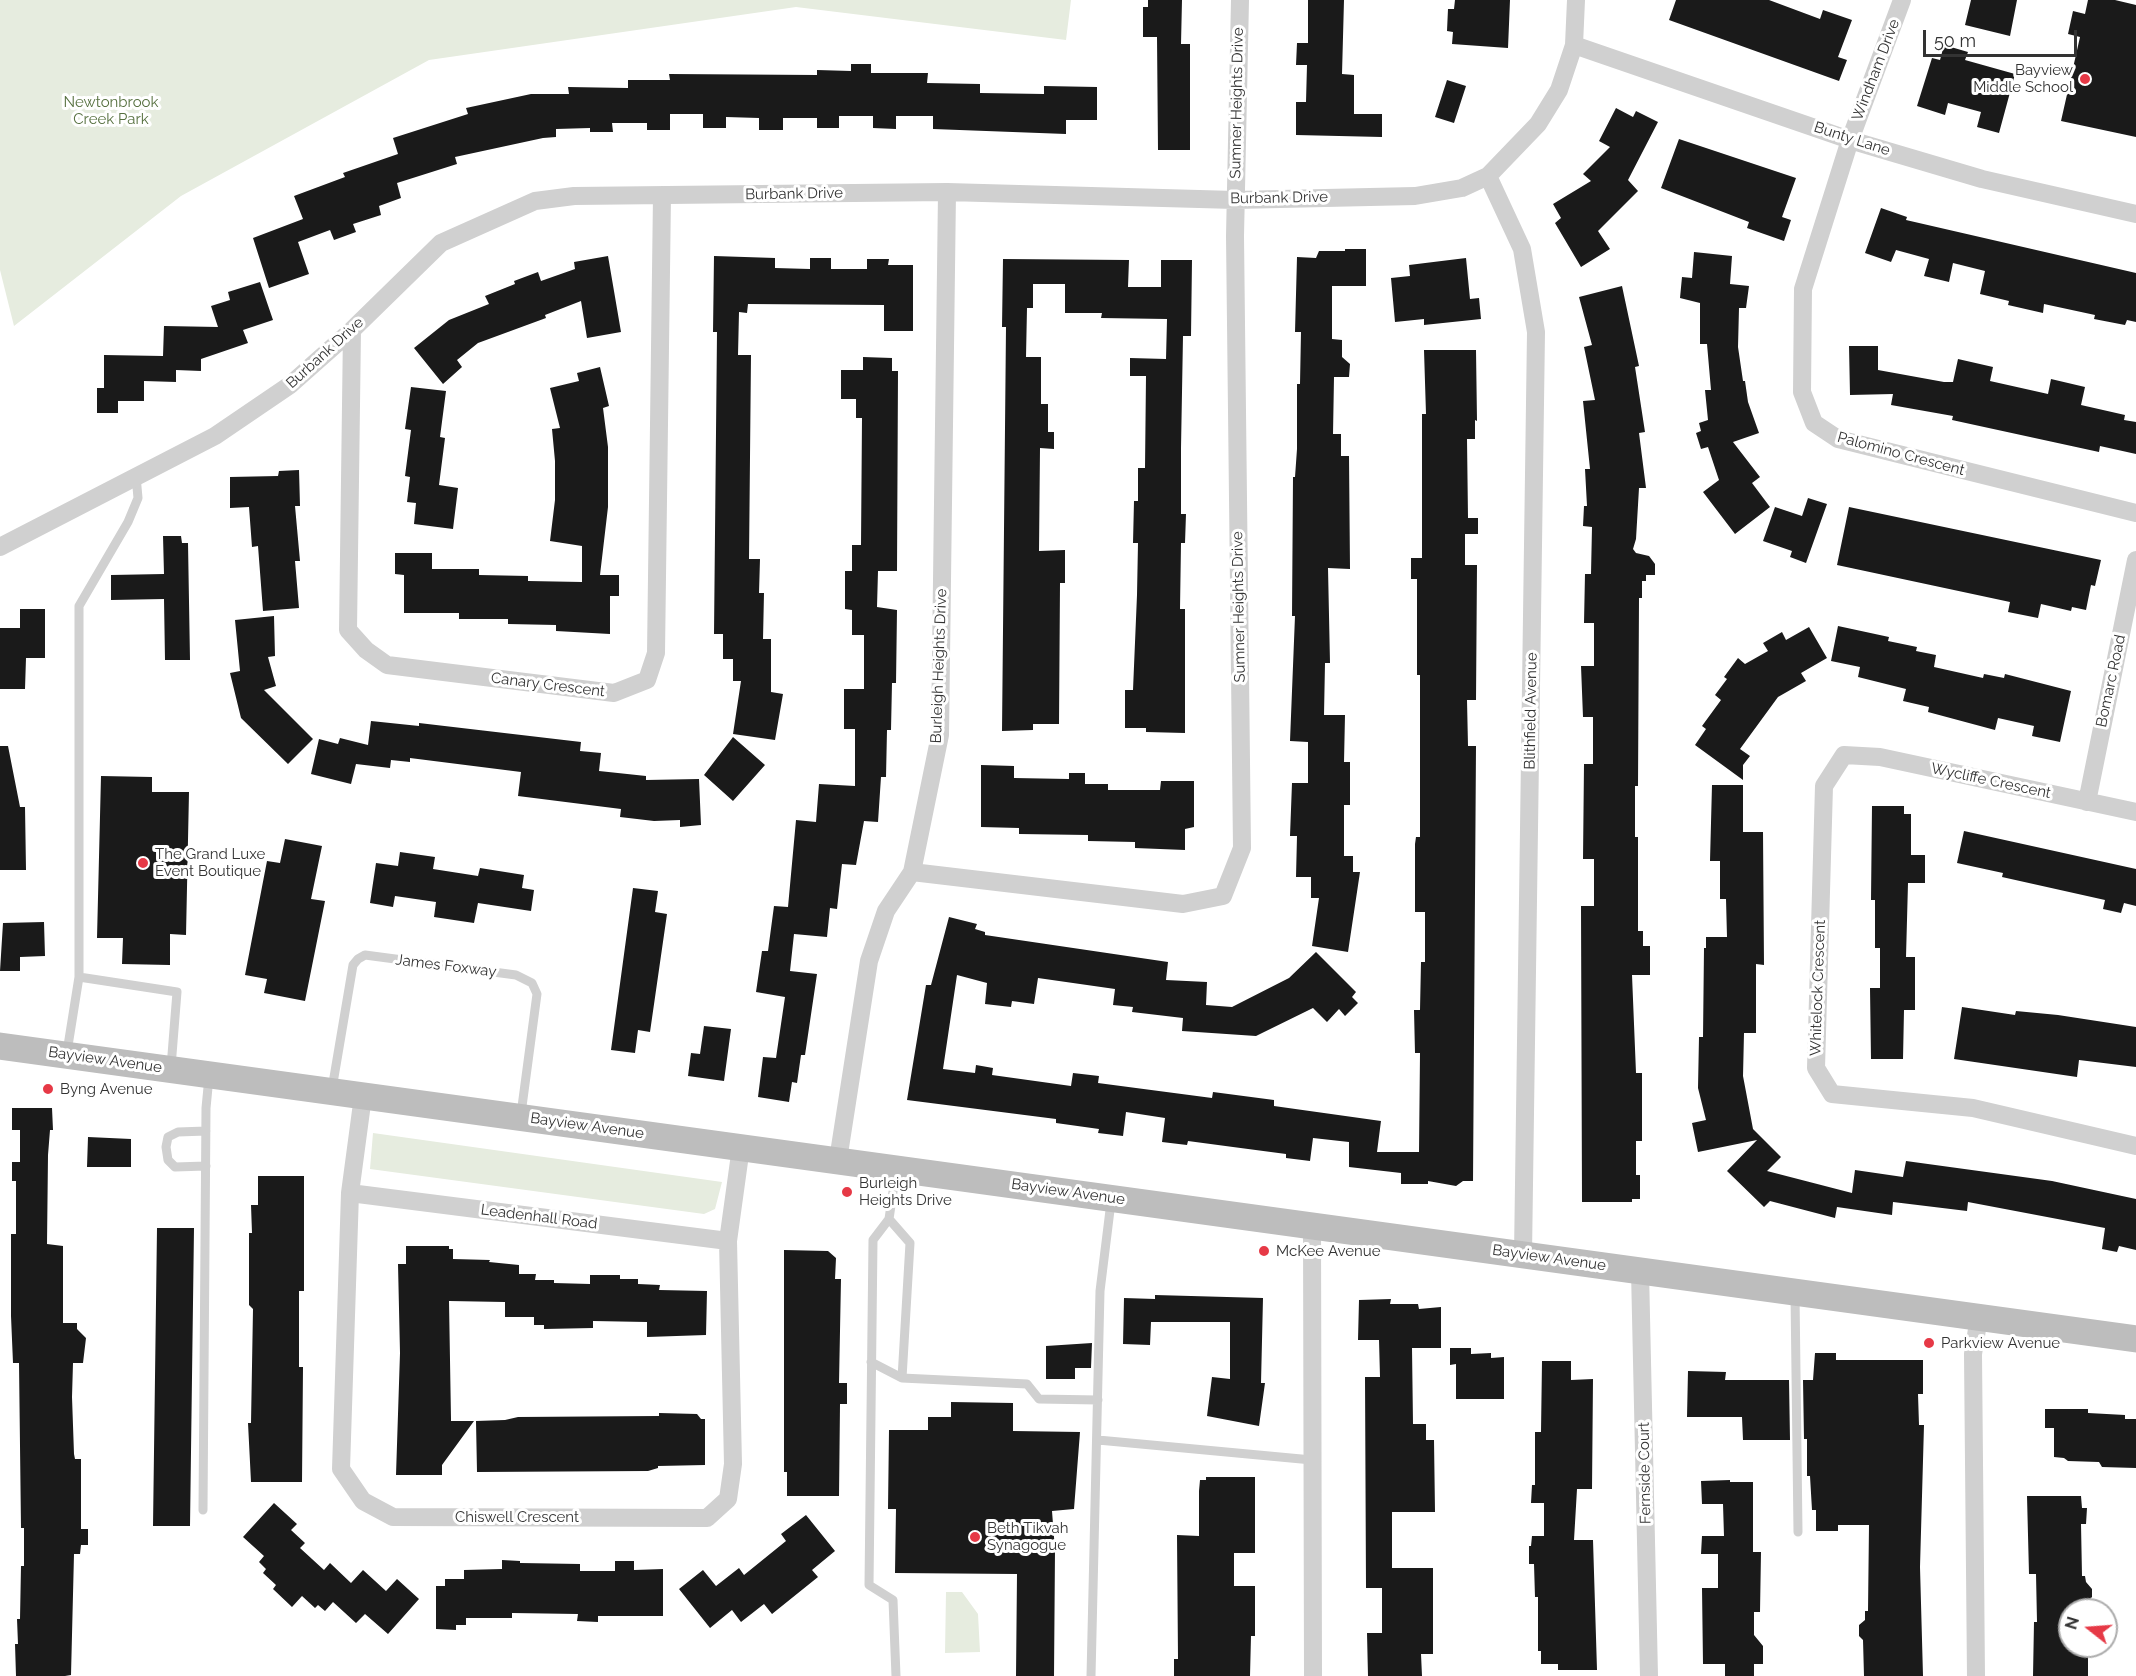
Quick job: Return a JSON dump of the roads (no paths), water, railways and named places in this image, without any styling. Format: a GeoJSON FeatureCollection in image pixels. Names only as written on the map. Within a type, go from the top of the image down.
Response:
{"type":"FeatureCollection","features":[{"type":"Feature","properties":{"kind":"main road","name":"Bayview Avenue"},"geometry":{"type":"LineString","coordinates":[[0,1046],[2136,1339]]}},
{"type":"Feature","properties":{"kind":"street","name":"Sumner Heights Drive"},"geometry":{"type":"LineString","coordinates":[[912,872],[1183,904],[1223,896],[1242,848],[1235,200],[1240,0]]}},
{"type":"Feature","properties":{"kind":"street","name":"Burbank Drive"},"geometry":{"type":"LineString","coordinates":[[0,547],[215,436],[290,385],[352,330],[441,243],[478,224],[535,201],[574,196],[947,192],[1235,200],[1415,196],[1462,188],[1488,176],[1538,123],[1559,90],[1574,45],[1576,0]]}},
{"type":"Feature","properties":{"kind":"street","name":"Windham Drive"},"geometry":{"type":"LineString","coordinates":[[1850,140],[1902,0]]}},
{"type":"Feature","properties":{"kind":"street","name":"Bunty Lane"},"geometry":{"type":"LineString","coordinates":[[1574,45],[1850,140],[1982,179],[2136,214]]}},
{"type":"Feature","properties":{"kind":"street","name":"Palomino Crescent"},"geometry":{"type":"LineString","coordinates":[[1850,140],[1803,289],[1802,392],[1814,423],[1838,440],[2136,513]]}},
{"type":"Feature","properties":{"kind":"street","name":"Blithfield Avenue"},"geometry":{"type":"LineString","coordinates":[[1488,176],[1522,249],[1536,332],[1524,1255]]}},
{"type":"Feature","properties":{"kind":"street","name":"Burleigh Heights Drive"},"geometry":{"type":"LineString","coordinates":[[838,1160],[869,961],[886,911],[912,872],[940,735],[947,192]]}},
{"type":"Feature","properties":{"kind":"street","name":"Canary Crescent"},"geometry":{"type":"LineString","coordinates":[[352,330],[348,630],[366,650],[387,665],[614,693],[647,680],[656,653],[662,195]]}},
{"type":"Feature","properties":{"kind":"street","name":"Bomarc Road"},"geometry":{"type":"LineString","coordinates":[[2087,802],[2136,560]]}},
{"type":"Feature","properties":{"kind":"street","name":"Wycliffe Crescent"},"geometry":{"type":"LineString","coordinates":[[1844,755],[1880,757],[2136,812]]}},
{"type":"Feature","properties":{"kind":"street","name":"Whitelock Crescent"},"geometry":{"type":"LineString","coordinates":[[1844,755],[1824,786],[1816,1068],[1832,1094],[1973,1108],[2136,1146]]}},
{"type":"Feature","properties":{"kind":"street","name":"Chiswell Crescent"},"geometry":{"type":"LineString","coordinates":[[363,1095],[350,1193],[341,1469],[363,1501],[393,1517],[707,1518],[728,1498],[733,1464],[728,1241],[741,1147]]}},
{"type":"Feature","properties":{"kind":"street","name":"Leadenhall Road"},"geometry":{"type":"LineString","coordinates":[[350,1193],[728,1241]]}},
{"type":"Feature","properties":{"kind":"street"},"geometry":{"type":"LineString","coordinates":[[1312,1226],[1313,1676]]}},
{"type":"Feature","properties":{"kind":"street","name":"Fernside Court"},"geometry":{"type":"LineString","coordinates":[[1640,1271],[1650,1676]]}},
{"type":"Feature","properties":{"kind":"street"},"geometry":{"type":"LineString","coordinates":[[1976,1676],[1973,1354],[1979,1317]]}},
{"type":"Feature","properties":{"kind":"lane"},"geometry":{"type":"LineString","coordinates":[[67,1055],[79,977],[79,606],[128,522],[138,498],[136,476]]}},
{"type":"Feature","properties":{"kind":"lane","name":"James Foxway"},"geometry":{"type":"LineString","coordinates":[[331,1091],[353,965],[358,959],[365,956],[516,975],[532,983],[537,994],[521,1116]]}},
{"type":"Feature","properties":{"kind":"lane"},"geometry":{"type":"LineString","coordinates":[[79,977],[177,992],[171,1069]]}},
{"type":"Feature","properties":{"kind":"lane"},"geometry":{"type":"LineString","coordinates":[[203,1510],[206,1131],[209,1074]]}},
{"type":"Feature","properties":{"kind":"lane"},"geometry":{"type":"LineString","coordinates":[[206,1131],[178,1132],[168,1137],[166,1147],[168,1160],[176,1167],[206,1166]]}},
{"type":"Feature","properties":{"kind":"lane"},"geometry":{"type":"LineString","coordinates":[[896,1168],[889,1219],[873,1240],[869,1585],[893,1600],[896,1676]]}},
{"type":"Feature","properties":{"kind":"lane"},"geometry":{"type":"LineString","coordinates":[[1090,1676],[1098,1440],[1100,1291],[1111,1198]]}},
{"type":"Feature","properties":{"kind":"lane"},"geometry":{"type":"LineString","coordinates":[[889,1219],[910,1243],[902,1378]]}},
{"type":"Feature","properties":{"kind":"lane"},"geometry":{"type":"LineString","coordinates":[[1795,1292],[1798,1532]]}},
{"type":"Feature","properties":{"kind":"lane"},"geometry":{"type":"LineString","coordinates":[[871,1362],[902,1378],[1027,1384],[1039,1399],[1098,1400]]}},
{"type":"Feature","properties":{"kind":"lane"},"geometry":{"type":"LineString","coordinates":[[1098,1440],[1312,1460]]}},
{"type":"Feature","properties":{"kind":"place","name":"Bayview Middle School"},"geometry":{"type":"Point","coordinates":[2085,79]}},
{"type":"Feature","properties":{"kind":"place","name":"The Grand Luxe Event Boutique"},"geometry":{"type":"Point","coordinates":[143,863]}},
{"type":"Feature","properties":{"kind":"place","name":"Byng Avenue"},"geometry":{"type":"Point","coordinates":[48,1089]}},
{"type":"Feature","properties":{"kind":"place","name":"Burleigh Heights Drive"},"geometry":{"type":"Point","coordinates":[847,1192]}},
{"type":"Feature","properties":{"kind":"place","name":"McKee Avenue"},"geometry":{"type":"Point","coordinates":[1264,1251]}},
{"type":"Feature","properties":{"kind":"place","name":"Parkview Avenue"},"geometry":{"type":"Point","coordinates":[1929,1343]}},
{"type":"Feature","properties":{"kind":"place","name":"Beth Tikvah Synagogue"},"geometry":{"type":"Point","coordinates":[975,1537]}},
{"type":"Feature","properties":{"kind":"park label","name":"Newtonbrook Creek Park"},"geometry":{"type":"Point","coordinates":[111,110]}}]}
